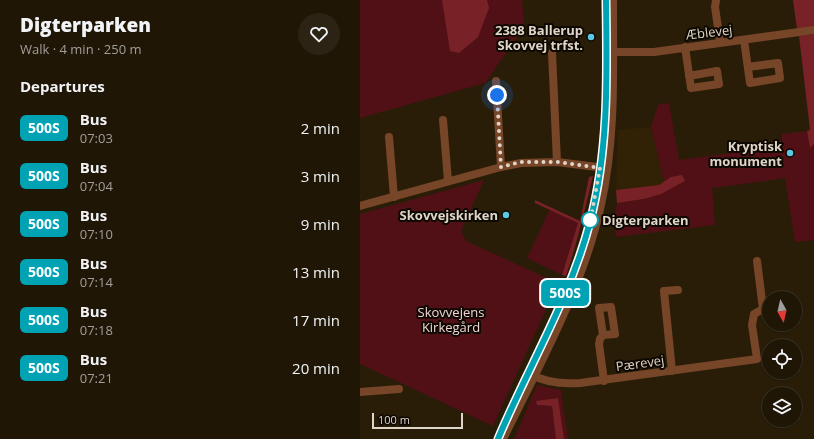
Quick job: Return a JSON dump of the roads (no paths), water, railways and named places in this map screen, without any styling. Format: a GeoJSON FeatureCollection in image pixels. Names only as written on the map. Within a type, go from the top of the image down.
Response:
{"type":"FeatureCollection","features":[{"type":"Feature","properties":{"kind":"street"},"geometry":{"type":"LineString","coordinates":[[498,439],[564,312],[590,245],[601,204],[604,168],[612,128],[610,52],[606,0]]}},
{"type":"Feature","properties":{"kind":"street"},"geometry":{"type":"LineString","coordinates":[[610,52],[613,0]]}},
{"type":"Feature","properties":{"kind":"street"},"geometry":{"type":"LineString","coordinates":[[718,0],[715,7],[720,42]]}},
{"type":"Feature","properties":{"kind":"street","name":"Æblevej"},"geometry":{"type":"LineString","coordinates":[[610,52],[654,52],[814,30]]}},
{"type":"Feature","properties":{"kind":"street"},"geometry":{"type":"LineString","coordinates":[[744,40],[748,67]]}},
{"type":"Feature","properties":{"kind":"street"},"geometry":{"type":"LineString","coordinates":[[685,47],[689,76]]}},
{"type":"Feature","properties":{"kind":"street"},"geometry":{"type":"LineString","coordinates":[[552,53],[557,162]]}},
{"type":"Feature","properties":{"kind":"street"},"geometry":{"type":"LineString","coordinates":[[496,81],[501,167]]}},
{"type":"Feature","properties":{"kind":"street"},"geometry":{"type":"LineString","coordinates":[[443,120],[448,181]]}},
{"type":"Feature","properties":{"kind":"street"},"geometry":{"type":"LineString","coordinates":[[389,137],[394,197]]}},
{"type":"Feature","properties":{"kind":"street"},"geometry":{"type":"LineString","coordinates":[[360,206],[521,162],[557,162],[604,168]]}},
{"type":"Feature","properties":{"kind":"street","name":"Pærevej"},"geometry":{"type":"LineString","coordinates":[[531,375],[553,382],[570,384],[757,359],[752,325],[754,314],[763,309],[757,261]]}},
{"type":"Feature","properties":{"kind":"street"},"geometry":{"type":"LineString","coordinates":[[672,371],[664,292],[678,290]]}},
{"type":"Feature","properties":{"kind":"street"},"geometry":{"type":"LineString","coordinates":[[603,335],[599,344],[604,380]]}},
{"type":"Feature","properties":{"kind":"street"},"geometry":{"type":"LineString","coordinates":[[503,439],[531,375]]}},
{"type":"Feature","properties":{"kind":"street"},"geometry":{"type":"LineString","coordinates":[[360,392],[398,389]]}},
{"type":"Feature","properties":{"kind":"place","name":"2388 Ballerup Skovvej trfst."},"geometry":{"type":"Point","coordinates":[591,37]}},
{"type":"Feature","properties":{"kind":"place","name":"Kryptisk monument"},"geometry":{"type":"Point","coordinates":[790,153]}},
{"type":"Feature","properties":{"kind":"place","name":"Skovvejskirken"},"geometry":{"type":"Point","coordinates":[506,215]}},
{"type":"Feature","properties":{"kind":"place","name":"Digterparken"},"geometry":{"type":"Point","coordinates":[590,220]}},
{"type":"Feature","properties":{"kind":"park label","name":"Skovvejens Kirkegård"},"geometry":{"type":"Point","coordinates":[451,320]}}]}
